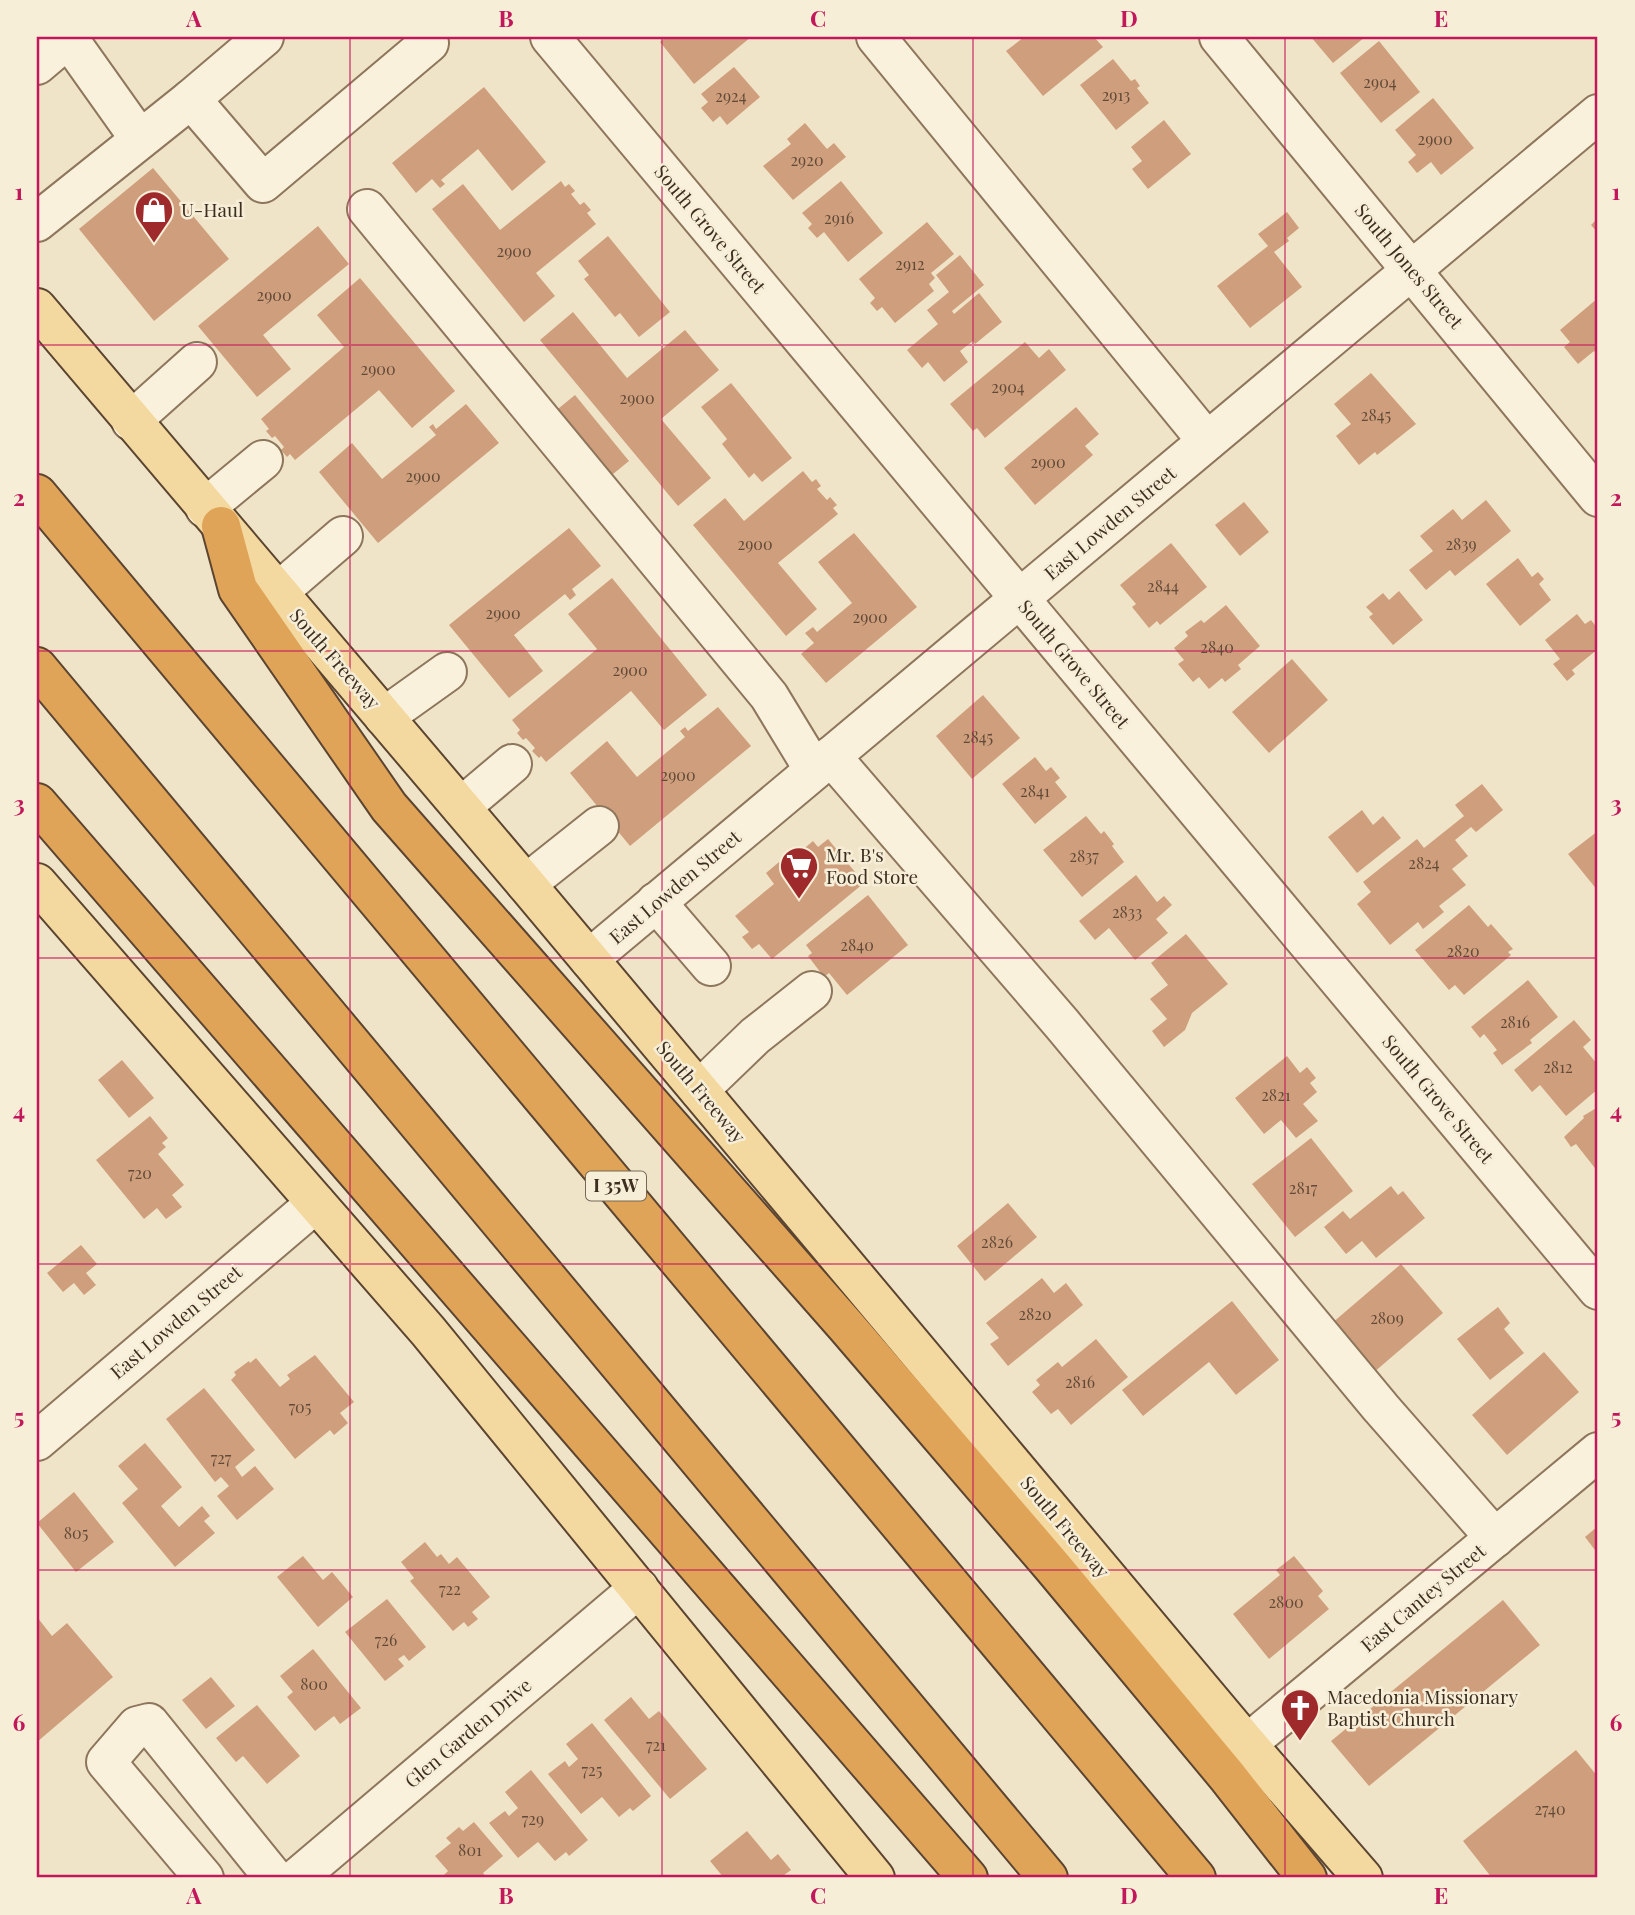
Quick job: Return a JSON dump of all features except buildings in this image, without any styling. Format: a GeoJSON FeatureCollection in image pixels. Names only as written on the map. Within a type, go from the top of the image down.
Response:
{"type":"FeatureCollection","features":[{"type":"Feature","properties":{"kind":"highway","name":"I 35W"},"geometry":{"type":"LineString","coordinates":[[37,494],[1196,1878]]}},
{"type":"Feature","properties":{"kind":"highway"},"geometry":{"type":"LineString","coordinates":[[213,517],[238,589],[389,807],[846,1326],[1034,1545],[1227,1776],[1307,1878]]}},
{"type":"Feature","properties":{"kind":"highway"},"geometry":{"type":"LineString","coordinates":[[37,667],[1048,1878]]}},
{"type":"Feature","properties":{"kind":"highway"},"geometry":{"type":"LineString","coordinates":[[37,803],[968,1878]]}},
{"type":"Feature","properties":{"kind":"main road","name":"South Freeway"},"geometry":{"type":"LineString","coordinates":[[37,308],[526,884],[1247,1744],[1363,1878]]}},
{"type":"Feature","properties":{"kind":"main road"},"geometry":{"type":"LineString","coordinates":[[37,883],[428,1331],[875,1878]]}},
{"type":"Feature","properties":{"kind":"street"},"geometry":{"type":"LineString","coordinates":[[37,222],[264,37]]}},
{"type":"Feature","properties":{"kind":"street"},"geometry":{"type":"LineString","coordinates":[[191,99],[262,183],[429,43],[424,37]]}},
{"type":"Feature","properties":{"kind":"street","name":"South Grove Street"},"geometry":{"type":"LineString","coordinates":[[550,37],[1598,1290]]}},
{"type":"Feature","properties":{"kind":"street"},"geometry":{"type":"LineString","coordinates":[[876,37],[1207,441]]}},
{"type":"Feature","properties":{"kind":"street","name":"South Jones Street"},"geometry":{"type":"LineString","coordinates":[[1219,37],[1598,496]]}},
{"type":"Feature","properties":{"kind":"street"},"geometry":{"type":"LineString","coordinates":[[37,65],[69,38],[139,138]]}},
{"type":"Feature","properties":{"kind":"street","name":"East Lowden Street"},"geometry":{"type":"LineString","coordinates":[[589,959],[1598,114]]}},
{"type":"Feature","properties":{"kind":"street"},"geometry":{"type":"LineString","coordinates":[[367,209],[823,763],[1062,1024],[1381,1408],[1495,1538]]}},
{"type":"Feature","properties":{"kind":"street"},"geometry":{"type":"LineString","coordinates":[[131,421],[197,362]]}},
{"type":"Feature","properties":{"kind":"street"},"geometry":{"type":"LineString","coordinates":[[213,517],[263,460]]}},
{"type":"Feature","properties":{"kind":"street"},"geometry":{"type":"LineString","coordinates":[[278,592],[343,536]]}},
{"type":"Feature","properties":{"kind":"street"},"geometry":{"type":"LineString","coordinates":[[384,716],[447,672]]}},
{"type":"Feature","properties":{"kind":"street"},"geometry":{"type":"LineString","coordinates":[[461,807],[512,764]]}},
{"type":"Feature","properties":{"kind":"street"},"geometry":{"type":"LineString","coordinates":[[526,884],[599,826]]}},
{"type":"Feature","properties":{"kind":"street"},"geometry":{"type":"LineString","coordinates":[[656,902],[711,966]]}},
{"type":"Feature","properties":{"kind":"street"},"geometry":{"type":"LineString","coordinates":[[699,1090],[755,1036],[812,991]]}},
{"type":"Feature","properties":{"kind":"street","name":"East Lowden Street"},"geometry":{"type":"LineString","coordinates":[[37,1441],[316,1203]]}},
{"type":"Feature","properties":{"kind":"street","name":"East Cantey Street"},"geometry":{"type":"LineString","coordinates":[[1247,1744],[1598,1452]]}},
{"type":"Feature","properties":{"kind":"street","name":"Glen Garden Drive"},"geometry":{"type":"LineString","coordinates":[[297,1878],[639,1588]]}},
{"type":"Feature","properties":{"kind":"street"},"geometry":{"type":"LineString","coordinates":[[204,1878],[106,1762],[137,1726],[149,1723],[274,1878]]}},
{"type":"Feature","properties":{"kind":"place","name":"U-Haul"},"geometry":{"type":"Point","coordinates":[154,244]}},
{"type":"Feature","properties":{"kind":"place","name":"Mr. B's Food Store"},"geometry":{"type":"Point","coordinates":[799,900]}},
{"type":"Feature","properties":{"kind":"place","name":"Macedonia Missionary Baptist Church"},"geometry":{"type":"Point","coordinates":[1300,1742]}}]}
